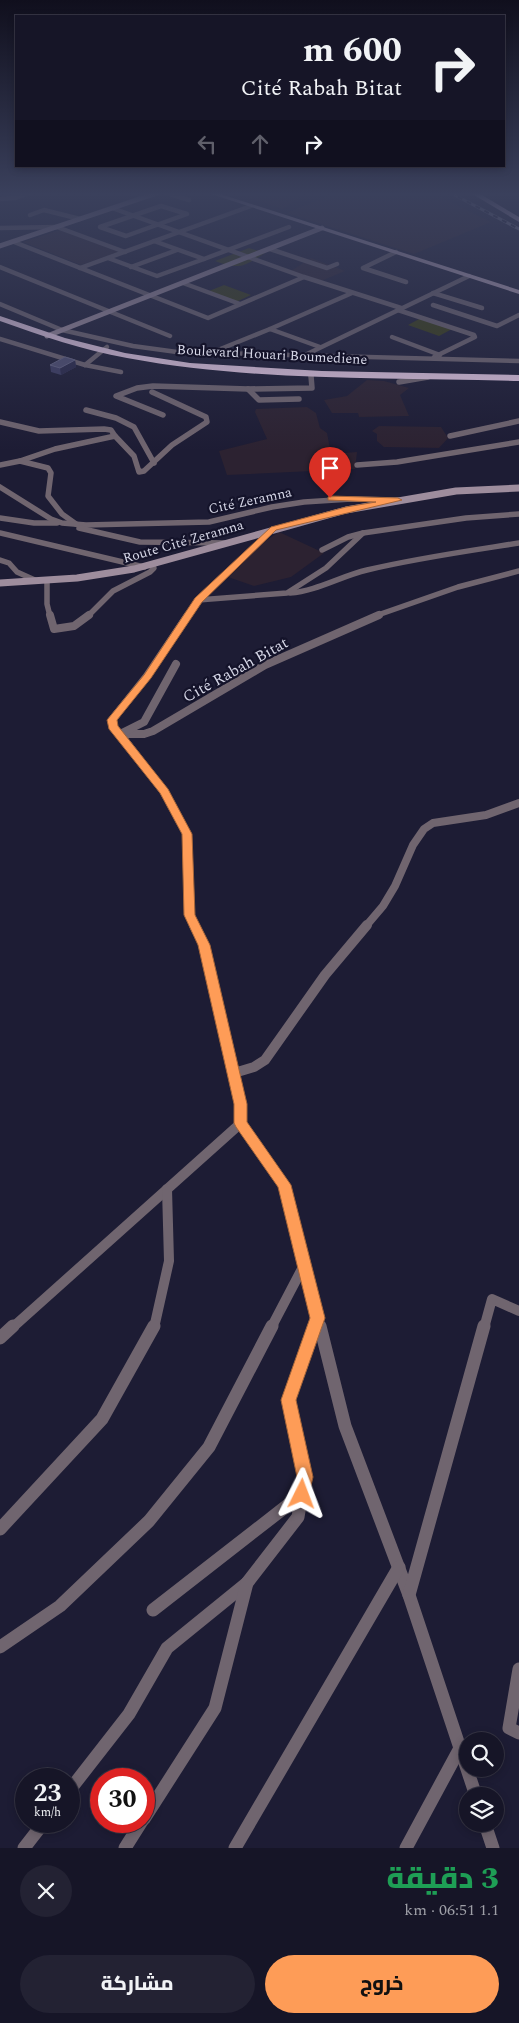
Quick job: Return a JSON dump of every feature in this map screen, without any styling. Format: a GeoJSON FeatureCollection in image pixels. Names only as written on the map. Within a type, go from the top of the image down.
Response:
{"type":"FeatureCollection","features":[{"type":"Feature","properties":{"kind":"highway","name":"Boulevard Houari Boumediene"},"geometry":{"type":"LineString","coordinates":[[0,316],[49,335],[194,365],[311,372],[519,378]]}},
{"type":"Feature","properties":{"kind":"highway","name":"Boulevard Houari Boumediene"},"geometry":{"type":"LineString","coordinates":[[105,348],[191,360],[264,366],[519,372]]}},
{"type":"Feature","properties":{"kind":"main road"},"geometry":{"type":"LineString","coordinates":[[476,278],[519,292]]}},
{"type":"Feature","properties":{"kind":"street"},"geometry":{"type":"LineString","coordinates":[[27,278],[170,336]]}},
{"type":"Feature","properties":{"kind":"street"},"geometry":{"type":"LineString","coordinates":[[107,278],[208,318],[301,278]]}},
{"type":"Feature","properties":{"kind":"street"},"geometry":{"type":"LineString","coordinates":[[49,335],[195,278]]}},
{"type":"Feature","properties":{"kind":"street"},"geometry":{"type":"LineString","coordinates":[[308,278],[474,334],[475,337],[431,358]]}},
{"type":"Feature","properties":{"kind":"street"},"geometry":{"type":"LineString","coordinates":[[394,278],[406,282]]}},
{"type":"Feature","properties":{"kind":"street"},"geometry":{"type":"LineString","coordinates":[[303,356],[464,278]]}},
{"type":"Feature","properties":{"kind":"street"},"geometry":{"type":"LineString","coordinates":[[183,283],[240,304]]}},
{"type":"Feature","properties":{"kind":"street"},"geometry":{"type":"LineString","coordinates":[[210,353],[270,329],[352,292]]}},
{"type":"Feature","properties":{"kind":"street"},"geometry":{"type":"LineString","coordinates":[[433,293],[482,308]]}},
{"type":"Feature","properties":{"kind":"street"},"geometry":{"type":"LineString","coordinates":[[0,304],[62,330],[133,346],[177,352],[519,361]]}},
{"type":"Feature","properties":{"kind":"street"},"geometry":{"type":"LineString","coordinates":[[433,305],[497,326],[519,315]]}},
{"type":"Feature","properties":{"kind":"street"},"geometry":{"type":"LineString","coordinates":[[511,319],[519,321]]}},
{"type":"Feature","properties":{"kind":"street"},"geometry":{"type":"LineString","coordinates":[[270,329],[320,347]]}},
{"type":"Feature","properties":{"kind":"street"},"geometry":{"type":"LineString","coordinates":[[392,337],[440,354]]}},
{"type":"Feature","properties":{"kind":"street"},"geometry":{"type":"LineString","coordinates":[[0,339],[85,365],[121,372]]}},
{"type":"Feature","properties":{"kind":"street"},"geometry":{"type":"LineString","coordinates":[[85,365],[105,348]]}},
{"type":"Feature","properties":{"kind":"street"},"geometry":{"type":"LineString","coordinates":[[162,415],[116,396],[137,388],[153,386],[248,389],[312,388],[311,372]]}},
{"type":"Feature","properties":{"kind":"street"},"geometry":{"type":"LineString","coordinates":[[399,382],[440,375]]}},
{"type":"Feature","properties":{"kind":"street"},"geometry":{"type":"LineString","coordinates":[[248,389],[260,400],[299,399]]}},
{"type":"Feature","properties":{"kind":"street"},"geometry":{"type":"LineString","coordinates":[[0,422],[39,431],[111,430],[137,461],[138,472],[148,469],[172,445],[207,422],[206,416],[152,392]]}},
{"type":"Feature","properties":{"kind":"street"},"geometry":{"type":"LineString","coordinates":[[86,410],[116,418],[134,427],[154,463]]}},
{"type":"Feature","properties":{"kind":"street"},"geometry":{"type":"LineString","coordinates":[[450,436],[519,420]]}},
{"type":"Feature","properties":{"kind":"street"},"geometry":{"type":"LineString","coordinates":[[0,465],[20,461],[76,443],[115,436]]}},
{"type":"Feature","properties":{"kind":"street"},"geometry":{"type":"LineString","coordinates":[[357,465],[397,462],[519,442]]}},
{"type":"Feature","properties":{"kind":"street"},"geometry":{"type":"LineString","coordinates":[[20,461],[48,468],[51,473],[48,496],[62,514],[76,524]]}},
{"type":"Feature","properties":{"kind":"street","name":"Cité Zeramna"},"geometry":{"type":"LineString","coordinates":[[0,487],[51,519],[84,530],[140,542],[227,543]]}},
{"type":"Feature","properties":{"kind":"street","name":"Route Cité Zeramna"},"geometry":{"type":"LineString","coordinates":[[0,583],[96,576],[152,564],[346,510],[465,490],[519,488]]}},
{"type":"Feature","properties":{"kind":"street","name":"Cité Zeramna"},"geometry":{"type":"LineString","coordinates":[[0,496],[12,496]]}},
{"type":"Feature","properties":{"kind":"street","name":"Cité Zeramna"},"geometry":{"type":"LineString","coordinates":[[62,523],[208,522],[222,521],[272,507],[330,498],[398,500]]}},
{"type":"Feature","properties":{"kind":"street"},"geometry":{"type":"LineString","coordinates":[[322,550],[348,537],[363,533],[466,518],[519,514]]}},
{"type":"Feature","properties":{"kind":"street"},"geometry":{"type":"LineString","coordinates":[[0,518],[34,523],[62,523]]}},
{"type":"Feature","properties":{"kind":"street"},"geometry":{"type":"LineString","coordinates":[[274,529],[198,600],[148,676],[112,720],[113,727],[164,792],[187,834],[189,915],[204,945],[241,1104],[241,1123],[284,1185],[345,1426],[409,1595],[459,1745]]}},
{"type":"Feature","properties":{"kind":"street"},"geometry":{"type":"LineString","coordinates":[[0,533],[144,566]]}},
{"type":"Feature","properties":{"kind":"street"},"geometry":{"type":"LineString","coordinates":[[287,593],[326,568],[363,533]]}},
{"type":"Feature","properties":{"kind":"street"},"geometry":{"type":"LineString","coordinates":[[198,600],[307,592],[346,575],[395,563],[519,543]]}},
{"type":"Feature","properties":{"kind":"street"},"geometry":{"type":"LineString","coordinates":[[0,560],[9,563],[17,572],[37,581]]}},
{"type":"Feature","properties":{"kind":"street"},"geometry":{"type":"LineString","coordinates":[[47,580],[48,604],[54,629],[66,630],[82,622],[112,592],[149,574],[154,568],[152,564]]}},
{"type":"Feature","properties":{"kind":"street","name":"Cité Rabah Bitat"},"geometry":{"type":"LineString","coordinates":[[120,734],[144,734],[153,731],[280,657],[365,620],[440,593],[519,571]]}},
{"type":"Feature","properties":{"kind":"street"},"geometry":{"type":"LineString","coordinates":[[120,734],[144,722],[176,664]]}},
{"type":"Feature","properties":{"kind":"street"},"geometry":{"type":"LineString","coordinates":[[234,1073],[254,1068],[265,1060],[325,975],[383,906],[395,886],[413,844],[424,829],[433,823],[486,815],[519,803]]}},
{"type":"Feature","properties":{"kind":"street"},"geometry":{"type":"LineString","coordinates":[[0,1338],[241,1123]]}},
{"type":"Feature","properties":{"kind":"street"},"geometry":{"type":"LineString","coordinates":[[0,1529],[102,1419],[155,1325],[169,1261],[167,1189]]}},
{"type":"Feature","properties":{"kind":"street"},"geometry":{"type":"LineString","coordinates":[[0,1647],[60,1606],[148,1521],[209,1447],[304,1265]]}},
{"type":"Feature","properties":{"kind":"street"},"geometry":{"type":"LineString","coordinates":[[409,1595],[492,1299],[519,1311]]}},
{"type":"Feature","properties":{"kind":"street"},"geometry":{"type":"LineString","coordinates":[[80,1777],[129,1714],[167,1648],[247,1583],[298,1517],[305,1477],[288,1400],[317,1318]]}},
{"type":"Feature","properties":{"kind":"street"},"geometry":{"type":"LineString","coordinates":[[153,1610],[302,1494]]}},
{"type":"Feature","properties":{"kind":"street"},"geometry":{"type":"LineString","coordinates":[[235,1848],[398,1567]]}},
{"type":"Feature","properties":{"kind":"street"},"geometry":{"type":"LineString","coordinates":[[155,1801],[215,1708],[247,1583]]}},
{"type":"Feature","properties":{"kind":"street"},"geometry":{"type":"LineString","coordinates":[[519,1669],[509,1728],[519,1733]]}},
{"type":"Feature","properties":{"kind":"street"},"geometry":{"type":"LineString","coordinates":[[406,1848],[459,1750]]}},
{"type":"Feature","properties":{"kind":"street"},"geometry":{"type":"LineString","coordinates":[[488,1832],[493,1848]]}},
{"type":"Feature","properties":{"kind":"street"},"geometry":{"type":"LineString","coordinates":[[24,1848],[36,1833]]}},
{"type":"Feature","properties":{"kind":"street"},"geometry":{"type":"LineString","coordinates":[[125,1848],[135,1833]]}},
{"type":"Feature","properties":{"kind":"shaded area"},"geometry":{"type":"Polygon","coordinates":[[[303,278],[328,278],[316,283],[303,278]]]}},
{"type":"Feature","properties":{"kind":"shaded area"},"geometry":{"type":"Polygon","coordinates":[[[367,380],[384,381],[409,388],[400,395],[409,416],[359,417],[358,413],[332,413],[324,400],[347,396],[367,380]]]}},
{"type":"Feature","properties":{"kind":"shaded area"},"geometry":{"type":"Polygon","coordinates":[[[307,407],[316,413],[320,428],[327,433],[331,454],[357,452],[355,469],[227,475],[219,451],[267,439],[255,412],[256,409],[307,407]]]}},
{"type":"Feature","properties":{"kind":"shaded area"},"geometry":{"type":"Polygon","coordinates":[[[379,426],[441,427],[448,438],[439,448],[384,447],[377,441],[377,434],[372,431],[379,426]]]}},
{"type":"Feature","properties":{"kind":"shaded area"},"geometry":{"type":"Polygon","coordinates":[[[279,532],[324,553],[291,577],[254,586],[228,577],[264,542],[279,532]]]}},
{"type":"Feature","properties":{"kind":"green space"},"geometry":{"type":"Polygon","coordinates":[[[224,285],[251,295],[236,302],[209,291],[224,285]]]}},
{"type":"Feature","properties":{"kind":"green space"},"geometry":{"type":"Polygon","coordinates":[[[421,318],[452,329],[439,336],[408,325],[421,318]]]}},
{"type":"Feature","properties":{"kind":"building"},"geometry":{"type":"Polygon","coordinates":[[[65,357],[75,360],[60,368],[50,365],[65,357]]]}},
{"type":"Feature","properties":{"kind":"route"},"geometry":{"type":"LineString","coordinates":[[302,1494],[305,1477],[288,1400],[317,1318],[284,1185],[241,1123],[241,1104],[204,945],[189,915],[187,834],[164,792],[113,727],[112,720],[148,676],[198,600],[274,529],[346,510],[398,500],[330,498]]}}]}
